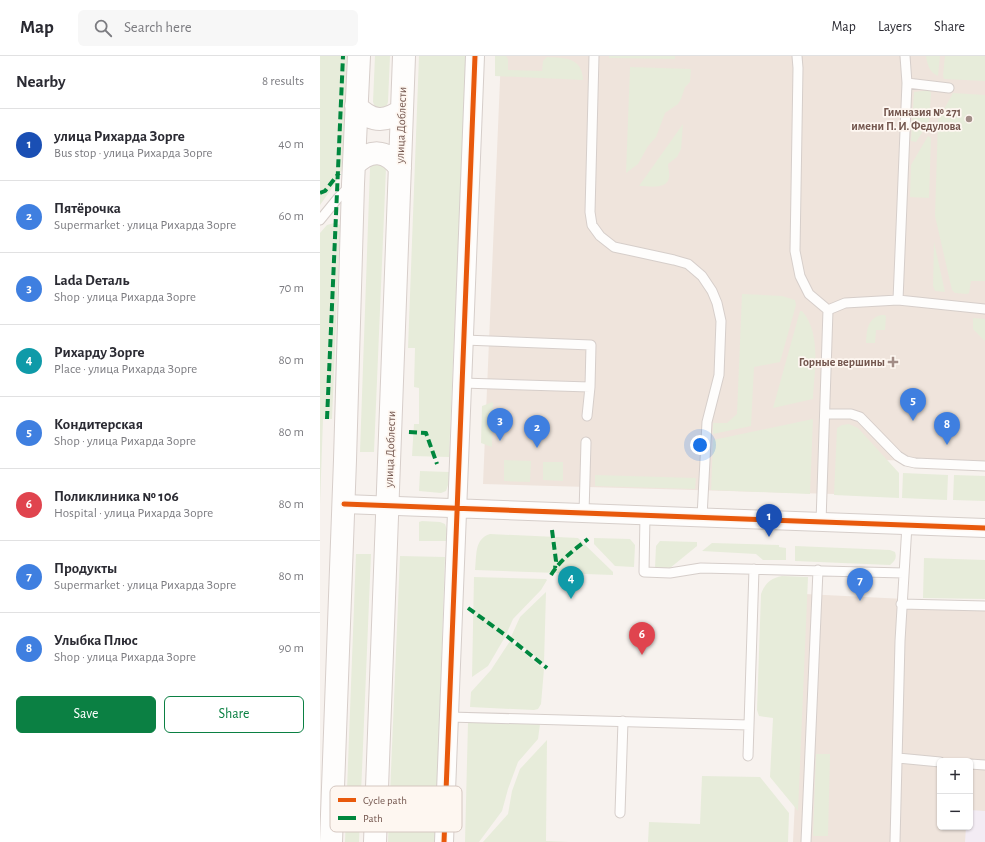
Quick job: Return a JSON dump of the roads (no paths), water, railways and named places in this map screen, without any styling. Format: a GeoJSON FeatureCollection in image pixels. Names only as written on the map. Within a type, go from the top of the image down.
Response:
{"type":"FeatureCollection","features":[{"type":"Feature","properties":{"kind":"main road"},"geometry":{"type":"LineString","coordinates":[[333,786],[344,504],[353,175],[359,56]]}},
{"type":"Feature","properties":{"kind":"main road","name":"улица Доблести"},"geometry":{"type":"LineString","coordinates":[[377,786],[404,56]]}},
{"type":"Feature","properties":{"kind":"main road"},"geometry":{"type":"LineString","coordinates":[[356,106],[363,114],[373,118],[383,119],[393,117],[402,110]]}},
{"type":"Feature","properties":{"kind":"main road"},"geometry":{"type":"LineString","coordinates":[[353,175],[361,157],[372,153],[383,154],[393,159],[400,168]]}},
{"type":"Feature","properties":{"kind":"main road"},"geometry":{"type":"LineString","coordinates":[[331,832],[331,842]]}},
{"type":"Feature","properties":{"kind":"main road","name":"улица Доблести"},"geometry":{"type":"LineString","coordinates":[[375,832],[375,842]]}},
{"type":"Feature","properties":{"kind":"street"},"geometry":{"type":"LineString","coordinates":[[446,786],[475,56]]}},
{"type":"Feature","properties":{"kind":"street"},"geometry":{"type":"LineString","coordinates":[[344,504],[985,528]]}},
{"type":"Feature","properties":{"kind":"street"},"geometry":{"type":"LineString","coordinates":[[444,832],[444,842]]}},
{"type":"Feature","properties":{"kind":"lane"},"geometry":{"type":"LineString","coordinates":[[594,56],[590,212],[592,225],[600,236],[614,247],[688,264],[702,276],[712,291],[717,303],[721,321],[719,375],[707,422],[702,517]]}},
{"type":"Feature","properties":{"kind":"lane"},"geometry":{"type":"LineString","coordinates":[[797,56],[795,251],[800,276],[809,294],[828,310]]}},
{"type":"Feature","properties":{"kind":"lane"},"geometry":{"type":"LineString","coordinates":[[898,300],[907,83],[905,56]]}},
{"type":"Feature","properties":{"kind":"lane"},"geometry":{"type":"LineString","coordinates":[[907,83],[949,88]]}},
{"type":"Feature","properties":{"kind":"lane"},"geometry":{"type":"LineString","coordinates":[[320,220],[338,198],[353,175]]}},
{"type":"Feature","properties":{"kind":"lane"},"geometry":{"type":"LineString","coordinates":[[828,310],[845,303],[898,300],[985,309]]}},
{"type":"Feature","properties":{"kind":"lane"},"geometry":{"type":"LineString","coordinates":[[821,522],[828,310]]}},
{"type":"Feature","properties":{"kind":"lane"},"geometry":{"type":"LineString","coordinates":[[464,340],[591,345],[590,388],[587,416]]}},
{"type":"Feature","properties":{"kind":"lane"},"geometry":{"type":"LineString","coordinates":[[462,383],[590,388]]}},
{"type":"Feature","properties":{"kind":"lane"},"geometry":{"type":"LineString","coordinates":[[825,414],[851,414],[860,417],[898,456],[906,462],[985,466]]}},
{"type":"Feature","properties":{"kind":"lane"},"geometry":{"type":"LineString","coordinates":[[584,513],[586,442]]}},
{"type":"Feature","properties":{"kind":"lane"},"geometry":{"type":"LineString","coordinates":[[645,515],[644,572],[670,573],[701,568],[904,573]]}},
{"type":"Feature","properties":{"kind":"lane"},"geometry":{"type":"LineString","coordinates":[[895,842],[901,604],[907,525]]}},
{"type":"Feature","properties":{"kind":"lane"},"geometry":{"type":"LineString","coordinates":[[748,756],[754,569]]}},
{"type":"Feature","properties":{"kind":"lane"},"geometry":{"type":"LineString","coordinates":[[806,842],[818,570]]}},
{"type":"Feature","properties":{"kind":"lane"},"geometry":{"type":"LineString","coordinates":[[901,604],[985,606]]}},
{"type":"Feature","properties":{"kind":"lane"},"geometry":{"type":"LineString","coordinates":[[449,716],[749,725]]}},
{"type":"Feature","properties":{"kind":"lane"},"geometry":{"type":"LineString","coordinates":[[620,813],[623,721]]}},
{"type":"Feature","properties":{"kind":"lane"},"geometry":{"type":"LineString","coordinates":[[898,758],[937,762]]}},
{"type":"Feature","properties":{"kind":"lane"},"geometry":{"type":"LineString","coordinates":[[973,764],[985,765]]}},
{"type":"Feature","properties":{"kind":"place","name":"Гимназия № 271 имени П. И. Федулова"},"geometry":{"type":"Point","coordinates":[969,119]}},
{"type":"Feature","properties":{"kind":"place","name":"Горные вершины"},"geometry":{"type":"Point","coordinates":[893,362]}},
{"type":"Feature","properties":{"kind":"place","name":"Кондитерская"},"geometry":{"type":"Point","coordinates":[913,421]}},
{"type":"Feature","properties":{"kind":"place","name":"Lada Dеталь"},"geometry":{"type":"Point","coordinates":[500,441]}},
{"type":"Feature","properties":{"kind":"place","name":"Улыбка Плюс"},"geometry":{"type":"Point","coordinates":[947,445]}},
{"type":"Feature","properties":{"kind":"place","name":"Пятёрочка"},"geometry":{"type":"Point","coordinates":[537,448]}},
{"type":"Feature","properties":{"kind":"place","name":"улица Рихарда Зорге"},"geometry":{"type":"Point","coordinates":[769,537]}},
{"type":"Feature","properties":{"kind":"place","name":"Рихарду Зорге"},"geometry":{"type":"Point","coordinates":[571,599]}},
{"type":"Feature","properties":{"kind":"place","name":"Продукты"},"geometry":{"type":"Point","coordinates":[860,601]}},
{"type":"Feature","properties":{"kind":"place","name":"Поликлиника № 106"},"geometry":{"type":"Point","coordinates":[642,655]}}]}
